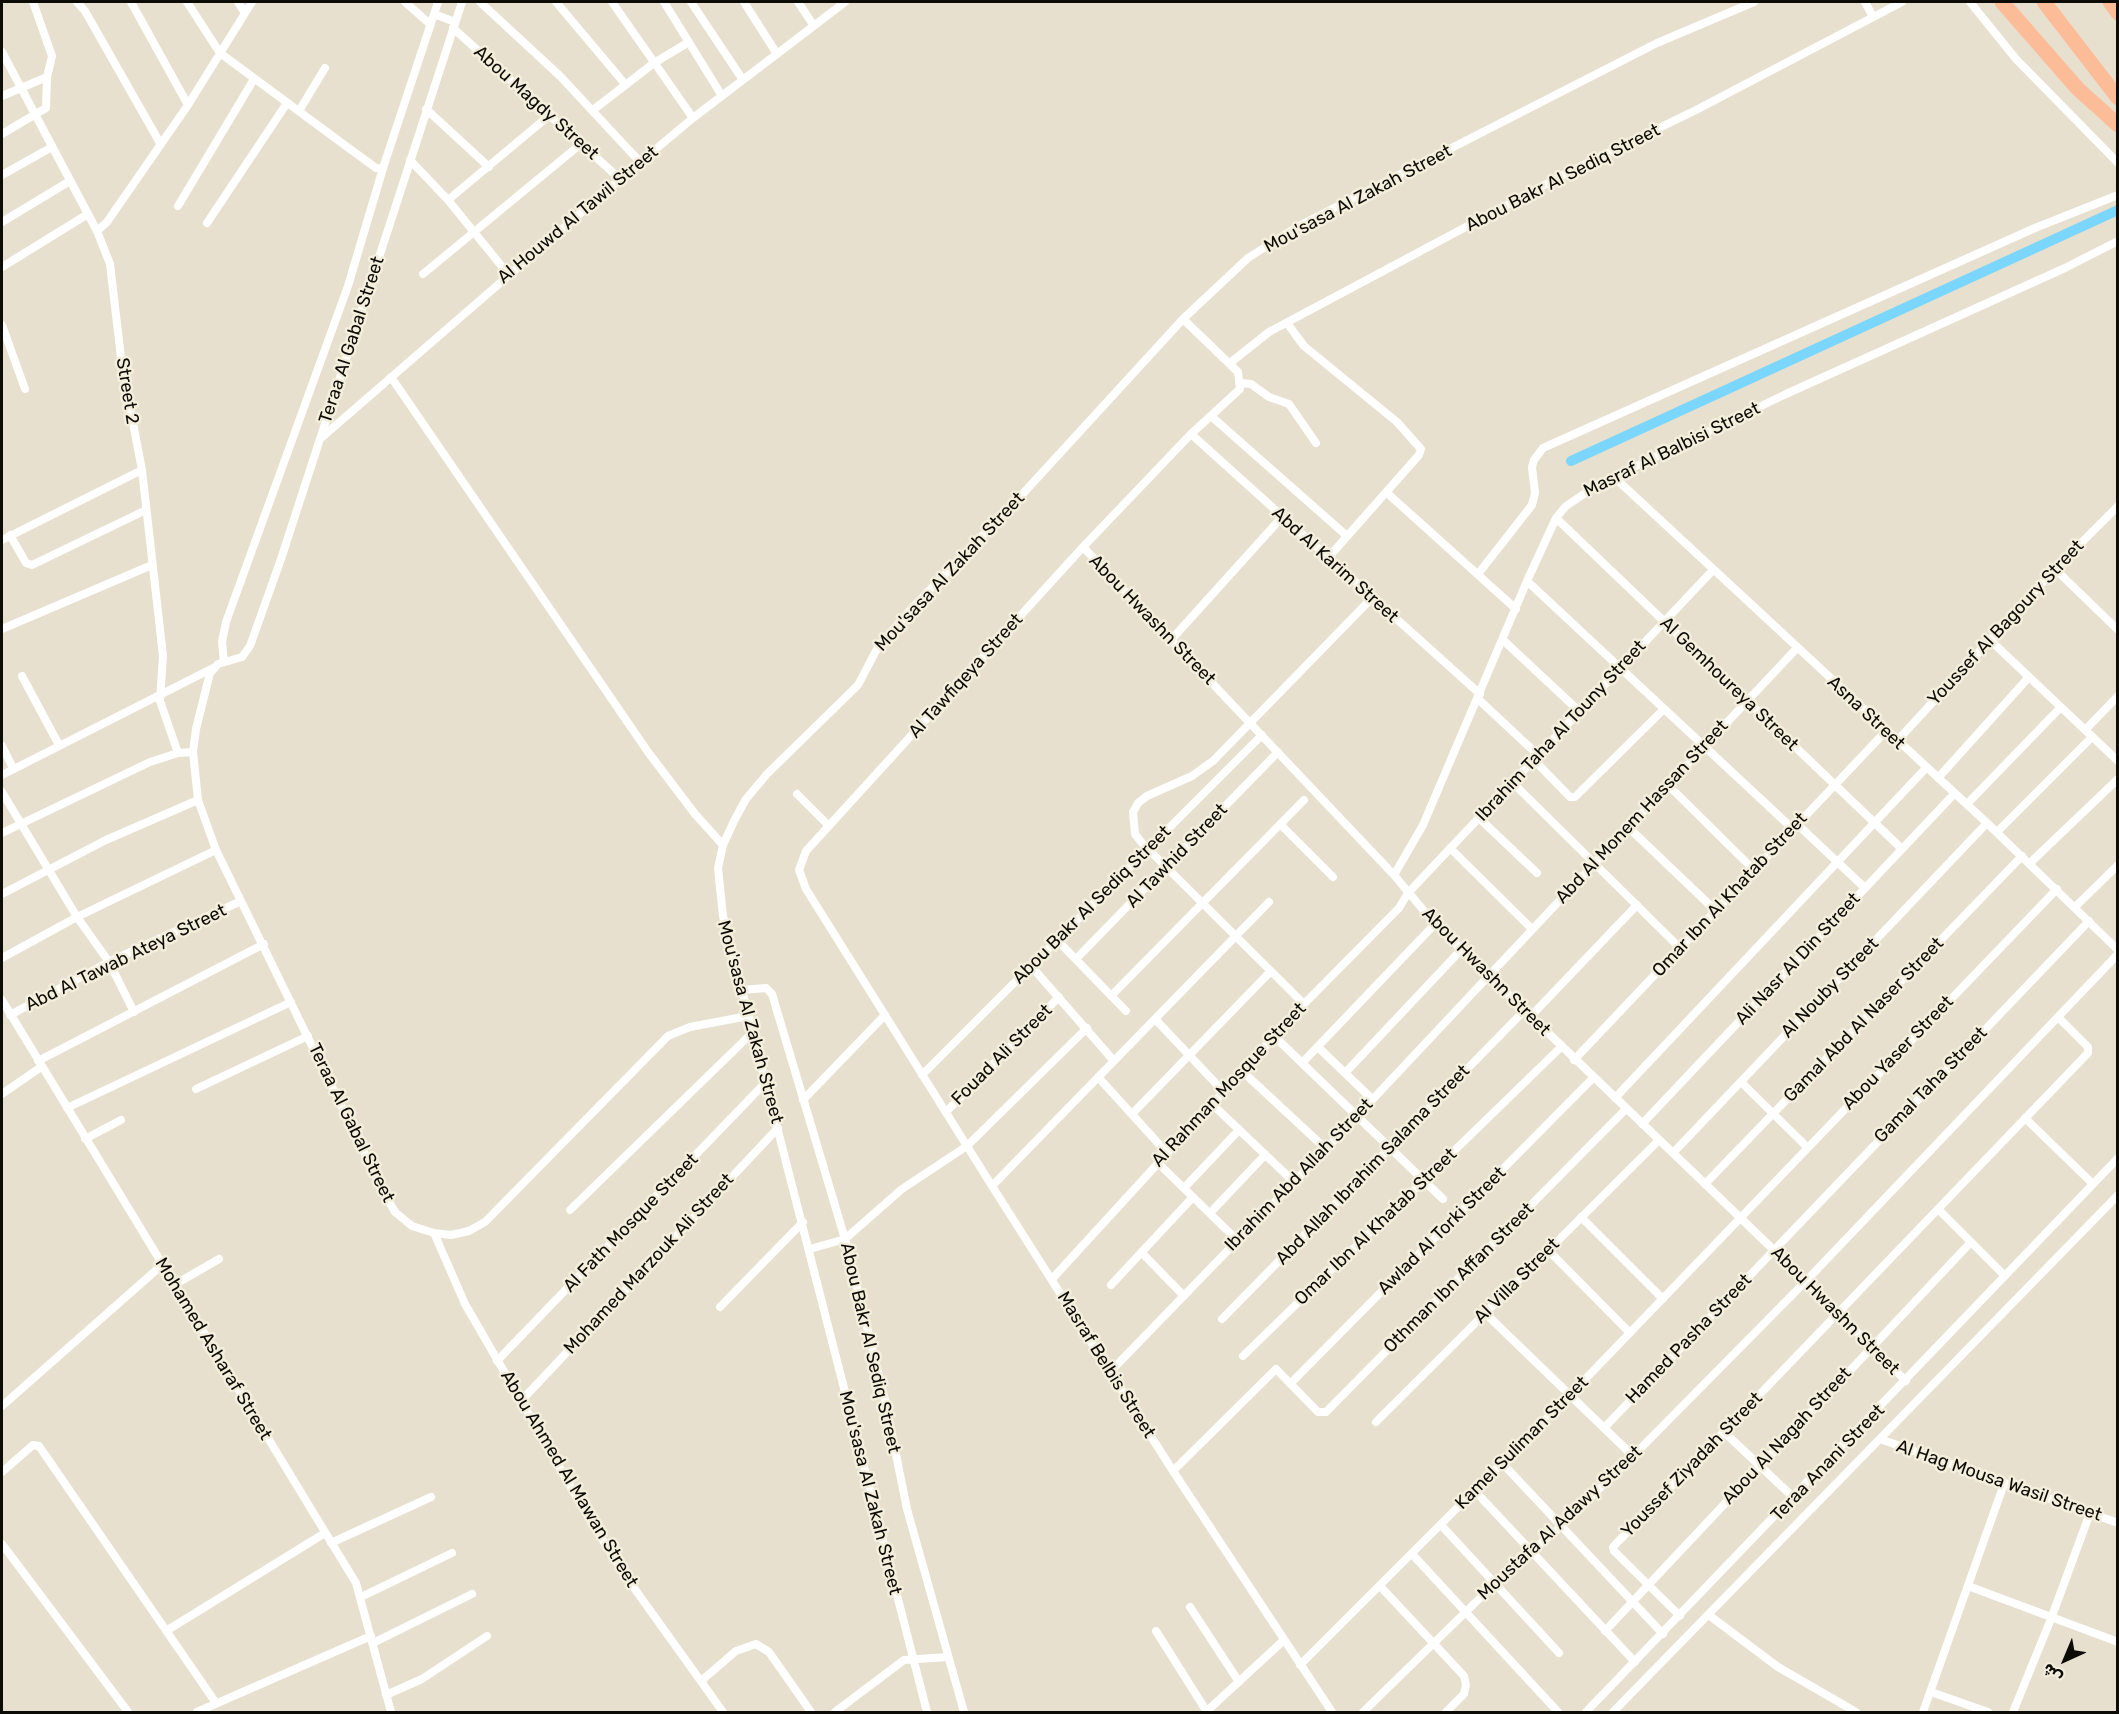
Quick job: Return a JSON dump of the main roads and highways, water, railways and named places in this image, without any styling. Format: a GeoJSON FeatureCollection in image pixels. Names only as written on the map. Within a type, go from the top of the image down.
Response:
{"type":"FeatureCollection","features":[{"type":"Feature","properties":{"kind":"highway"},"geometry":{"type":"LineString","coordinates":[[2002,2],[2078,89],[2118,125]]}},
{"type":"Feature","properties":{"kind":"highway"},"geometry":{"type":"LineString","coordinates":[[2044,2],[2118,98]]}},
{"type":"Feature","properties":{"kind":"highway"},"geometry":{"type":"LineString","coordinates":[[2110,2],[2118,13]]}},
{"type":"Feature","properties":{"kind":"waterway"},"geometry":{"type":"LineString","coordinates":[[1571,461],[2118,210]]}}]}
